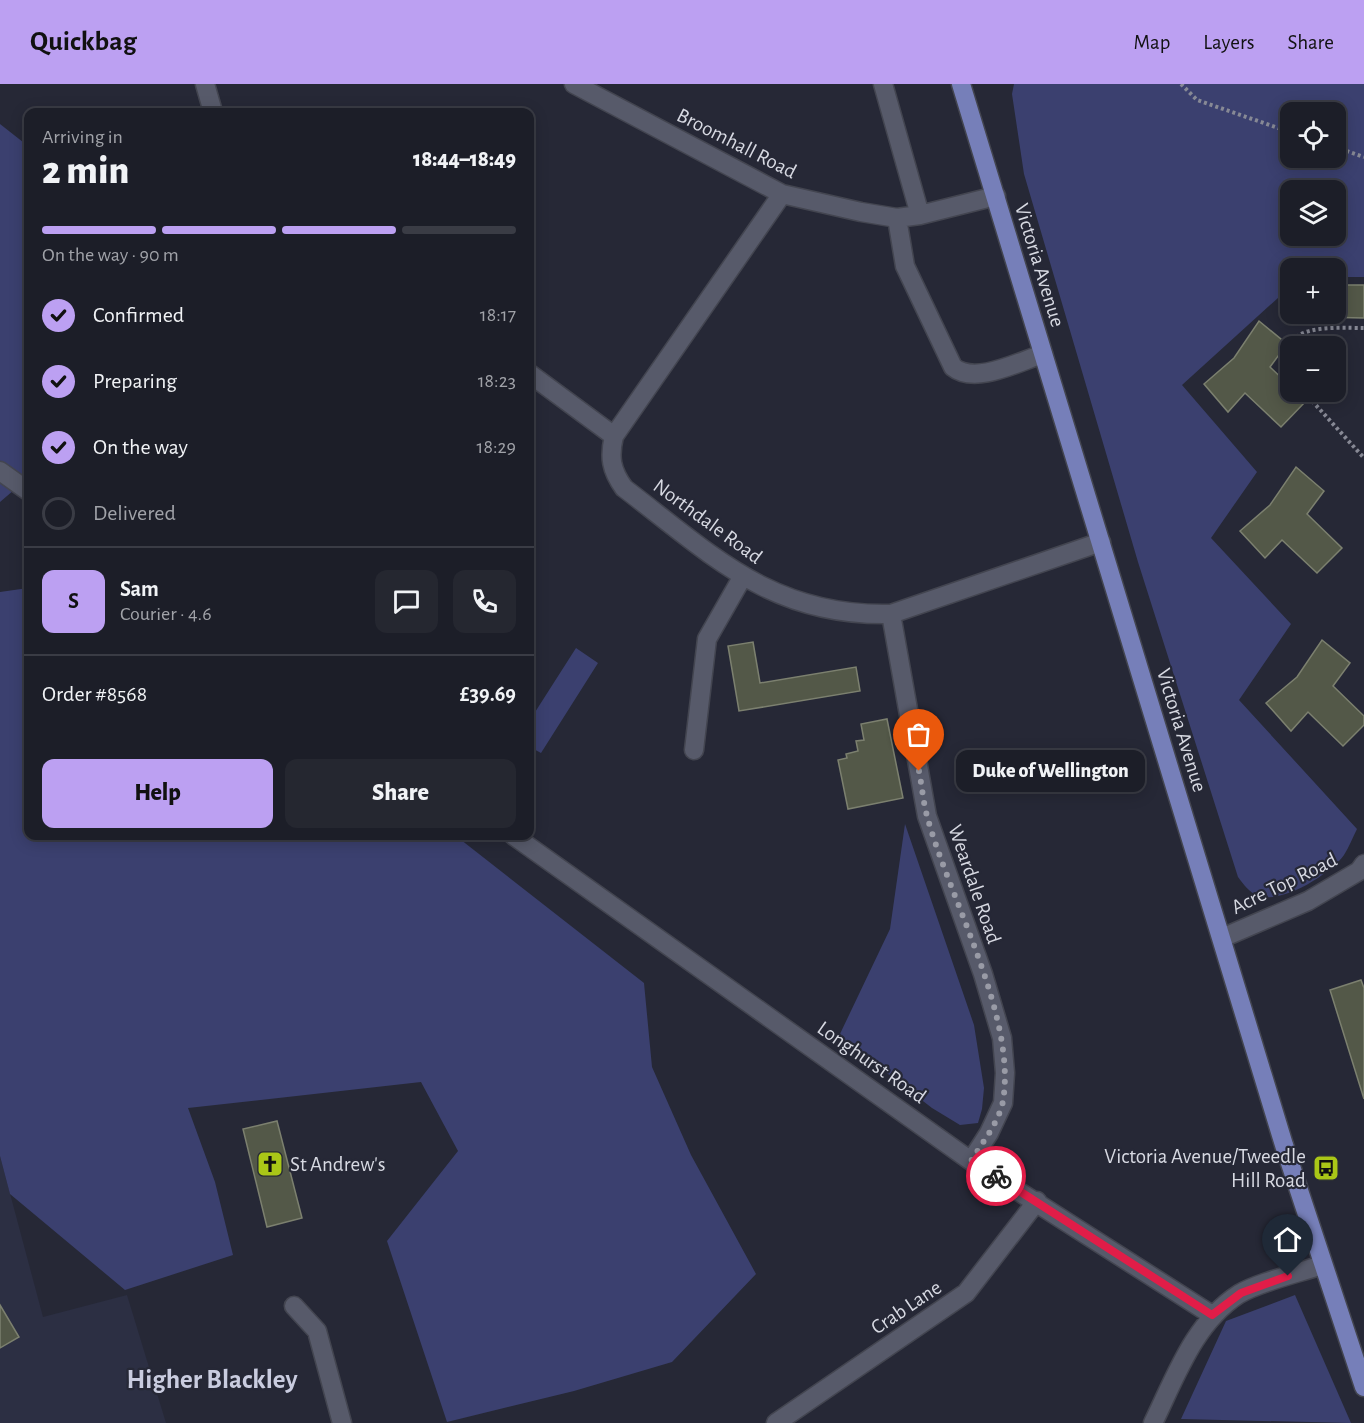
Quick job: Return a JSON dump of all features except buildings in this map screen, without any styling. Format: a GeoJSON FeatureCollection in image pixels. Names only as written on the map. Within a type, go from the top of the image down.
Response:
{"type":"FeatureCollection","features":[{"type":"Feature","properties":{"kind":"main road","name":"Victoria Avenue"},"geometry":{"type":"LineString","coordinates":[[961,84],[1322,1264],[1358,1349],[1364,1387]]}},
{"type":"Feature","properties":{"kind":"street"},"geometry":{"type":"LineString","coordinates":[[205,84],[212,108]]}},
{"type":"Feature","properties":{"kind":"street","name":"Broomhall Road"},"geometry":{"type":"LineString","coordinates":[[574,84],[782,194],[897,218],[920,215],[996,196]]}},
{"type":"Feature","properties":{"kind":"street"},"geometry":{"type":"LineString","coordinates":[[883,84],[920,215]]}},
{"type":"Feature","properties":{"kind":"street"},"geometry":{"type":"LineString","coordinates":[[534,377],[614,436],[782,194]]}},
{"type":"Feature","properties":{"kind":"street"},"geometry":{"type":"LineString","coordinates":[[897,218],[905,266],[953,367],[962,374],[977,375],[1043,354]]}},
{"type":"Feature","properties":{"kind":"street","name":"Northdale Road"},"geometry":{"type":"LineString","coordinates":[[614,436],[611,464],[624,488],[730,569],[793,601],[823,609],[862,615],[891,614],[1101,542]]}},
{"type":"Feature","properties":{"kind":"street"},"geometry":{"type":"LineString","coordinates":[[0,471],[24,488]]}},
{"type":"Feature","properties":{"kind":"street"},"geometry":{"type":"LineString","coordinates":[[694,750],[707,639],[743,576]]}},
{"type":"Feature","properties":{"kind":"street","name":"Weardale Road"},"geometry":{"type":"LineString","coordinates":[[891,614],[927,816],[983,974],[1002,1038],[1005,1073],[1003,1103],[989,1133],[971,1161]]}},
{"type":"Feature","properties":{"kind":"street","name":"Longhurst Road"},"geometry":{"type":"LineString","coordinates":[[520,840],[971,1161],[1212,1315]]}},
{"type":"Feature","properties":{"kind":"street","name":"Acre Top Road"},"geometry":{"type":"LineString","coordinates":[[1222,938],[1308,901],[1359,871],[1364,864]]}},
{"type":"Feature","properties":{"kind":"street","name":"Crab Lane"},"geometry":{"type":"LineString","coordinates":[[776,1423],[966,1293],[1037,1202]]}},
{"type":"Feature","properties":{"kind":"street"},"geometry":{"type":"LineString","coordinates":[[1153,1423],[1192,1343],[1212,1315],[1241,1293],[1322,1264]]}},
{"type":"Feature","properties":{"kind":"street"},"geometry":{"type":"LineString","coordinates":[[294,1306],[317,1332],[342,1423]]}},
{"type":"Feature","properties":{"kind":"path"},"geometry":{"type":"LineString","coordinates":[[1181,84],[1197,100],[1280,129]]}},
{"type":"Feature","properties":{"kind":"path"},"geometry":{"type":"LineString","coordinates":[[1346,151],[1364,157]]}},
{"type":"Feature","properties":{"kind":"path"},"geometry":{"type":"LineString","coordinates":[[1299,336],[1306,331],[1364,328]]}},
{"type":"Feature","properties":{"kind":"path"},"geometry":{"type":"LineString","coordinates":[[1313,402],[1364,458]]}},
{"type":"Feature","properties":{"kind":"shaded area"},"geometry":{"type":"Polygon","coordinates":[[[1014,84],[1364,84],[1364,277],[1346,277],[1346,258],[1280,258],[1280,296],[1182,385],[1257,472],[1211,538],[1291,624],[1239,700],[1357,829],[1346,852],[1337,863],[1293,892],[1280,896],[1258,896],[1249,890],[1238,877],[1138,562],[1024,174],[1012,94],[1014,84]]]}},
{"type":"Feature","properties":{"kind":"shaded area"},"geometry":{"type":"Polygon","coordinates":[[[0,124],[24,143],[24,481],[0,502],[0,124]]]}},
{"type":"Feature","properties":{"kind":"shaded area"},"geometry":{"type":"Polygon","coordinates":[[[24,589],[24,840],[461,840],[644,983],[652,1067],[691,1155],[756,1274],[672,1362],[574,1391],[447,1422],[387,1241],[458,1151],[421,1082],[188,1108],[215,1182],[233,1255],[125,1290],[10,1194],[0,1156],[0,592],[24,589]]]}},
{"type":"Feature","properties":{"kind":"shaded area"},"geometry":{"type":"Polygon","coordinates":[[[576,648],[598,663],[541,753],[534,749],[534,714],[576,648]]]}},
{"type":"Feature","properties":{"kind":"shaded area"},"geometry":{"type":"Polygon","coordinates":[[[905,824],[974,1025],[984,1088],[978,1123],[960,1125],[932,1108],[839,1036],[890,929],[905,824]]]}},
{"type":"Feature","properties":{"kind":"shaded area"},"geometry":{"type":"Polygon","coordinates":[[[0,1156],[43,1317],[127,1295],[166,1423],[0,1423],[0,1156]]]}},
{"type":"Feature","properties":{"kind":"shaded area"},"geometry":{"type":"Polygon","coordinates":[[[1295,1295],[1351,1423],[1181,1419],[1226,1321],[1295,1295]]]}},
{"type":"Feature","properties":{"kind":"way so far"},"geometry":{"type":"LineString","coordinates":[[919,771],[927,816],[983,974],[1002,1038],[1005,1073],[1003,1103],[989,1133],[971,1161],[996,1176]]}},
{"type":"Feature","properties":{"kind":"place","name":"Duke of Wellington"},"geometry":{"type":"Point","coordinates":[919,771]}},
{"type":"Feature","properties":{"kind":"place","name":"St Andrew's"},"geometry":{"type":"Point","coordinates":[270,1164]}},
{"type":"Feature","properties":{"kind":"place","name":"Victoria Avenue/Tweedle Hill Road"},"geometry":{"type":"Point","coordinates":[1326,1168]}},
{"type":"Feature","properties":{"kind":"district","name":"Higher Blackley"},"geometry":{"type":"Point","coordinates":[212,1379]}},
{"type":"Feature","properties":{"kind":"route"},"geometry":{"type":"LineString","coordinates":[[996,1176],[1212,1315],[1241,1293],[1288,1276]]}}]}
